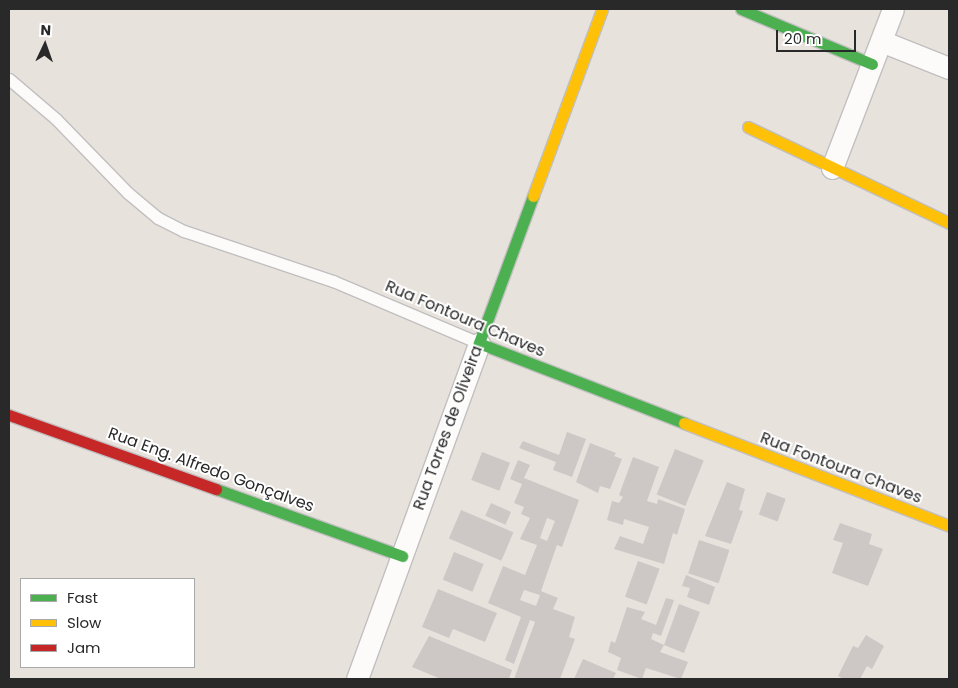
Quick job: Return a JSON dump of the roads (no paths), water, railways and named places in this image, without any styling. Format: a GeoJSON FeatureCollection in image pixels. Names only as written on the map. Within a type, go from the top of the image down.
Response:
{"type":"FeatureCollection","features":[{"type":"Feature","properties":{"kind":"street","name":"Rua Torres de Oliveira"},"geometry":{"type":"LineString","coordinates":[[357,679],[602,9]]}},
{"type":"Feature","properties":{"kind":"street"},"geometry":{"type":"LineString","coordinates":[[741,9],[872,64]]}},
{"type":"Feature","properties":{"kind":"street"},"geometry":{"type":"LineString","coordinates":[[832,168],[894,9]]}},
{"type":"Feature","properties":{"kind":"street"},"geometry":{"type":"LineString","coordinates":[[881,41],[949,68]]}},
{"type":"Feature","properties":{"kind":"street"},"geometry":{"type":"LineString","coordinates":[[748,127],[949,223]]}},
{"type":"Feature","properties":{"kind":"street","name":"Rua Fontoura Chaves"},"geometry":{"type":"LineString","coordinates":[[479,344],[949,526]]}},
{"type":"Feature","properties":{"kind":"street","name":"Rua Eng. Alfredo Gonçalves"},"geometry":{"type":"LineString","coordinates":[[9,415],[402,556]]}},
{"type":"Feature","properties":{"kind":"lane","name":"Rua Fontoura Chaves"},"geometry":{"type":"LineString","coordinates":[[9,79],[56,119],[128,193],[158,218],[184,231],[333,281],[479,344]]}}]}
